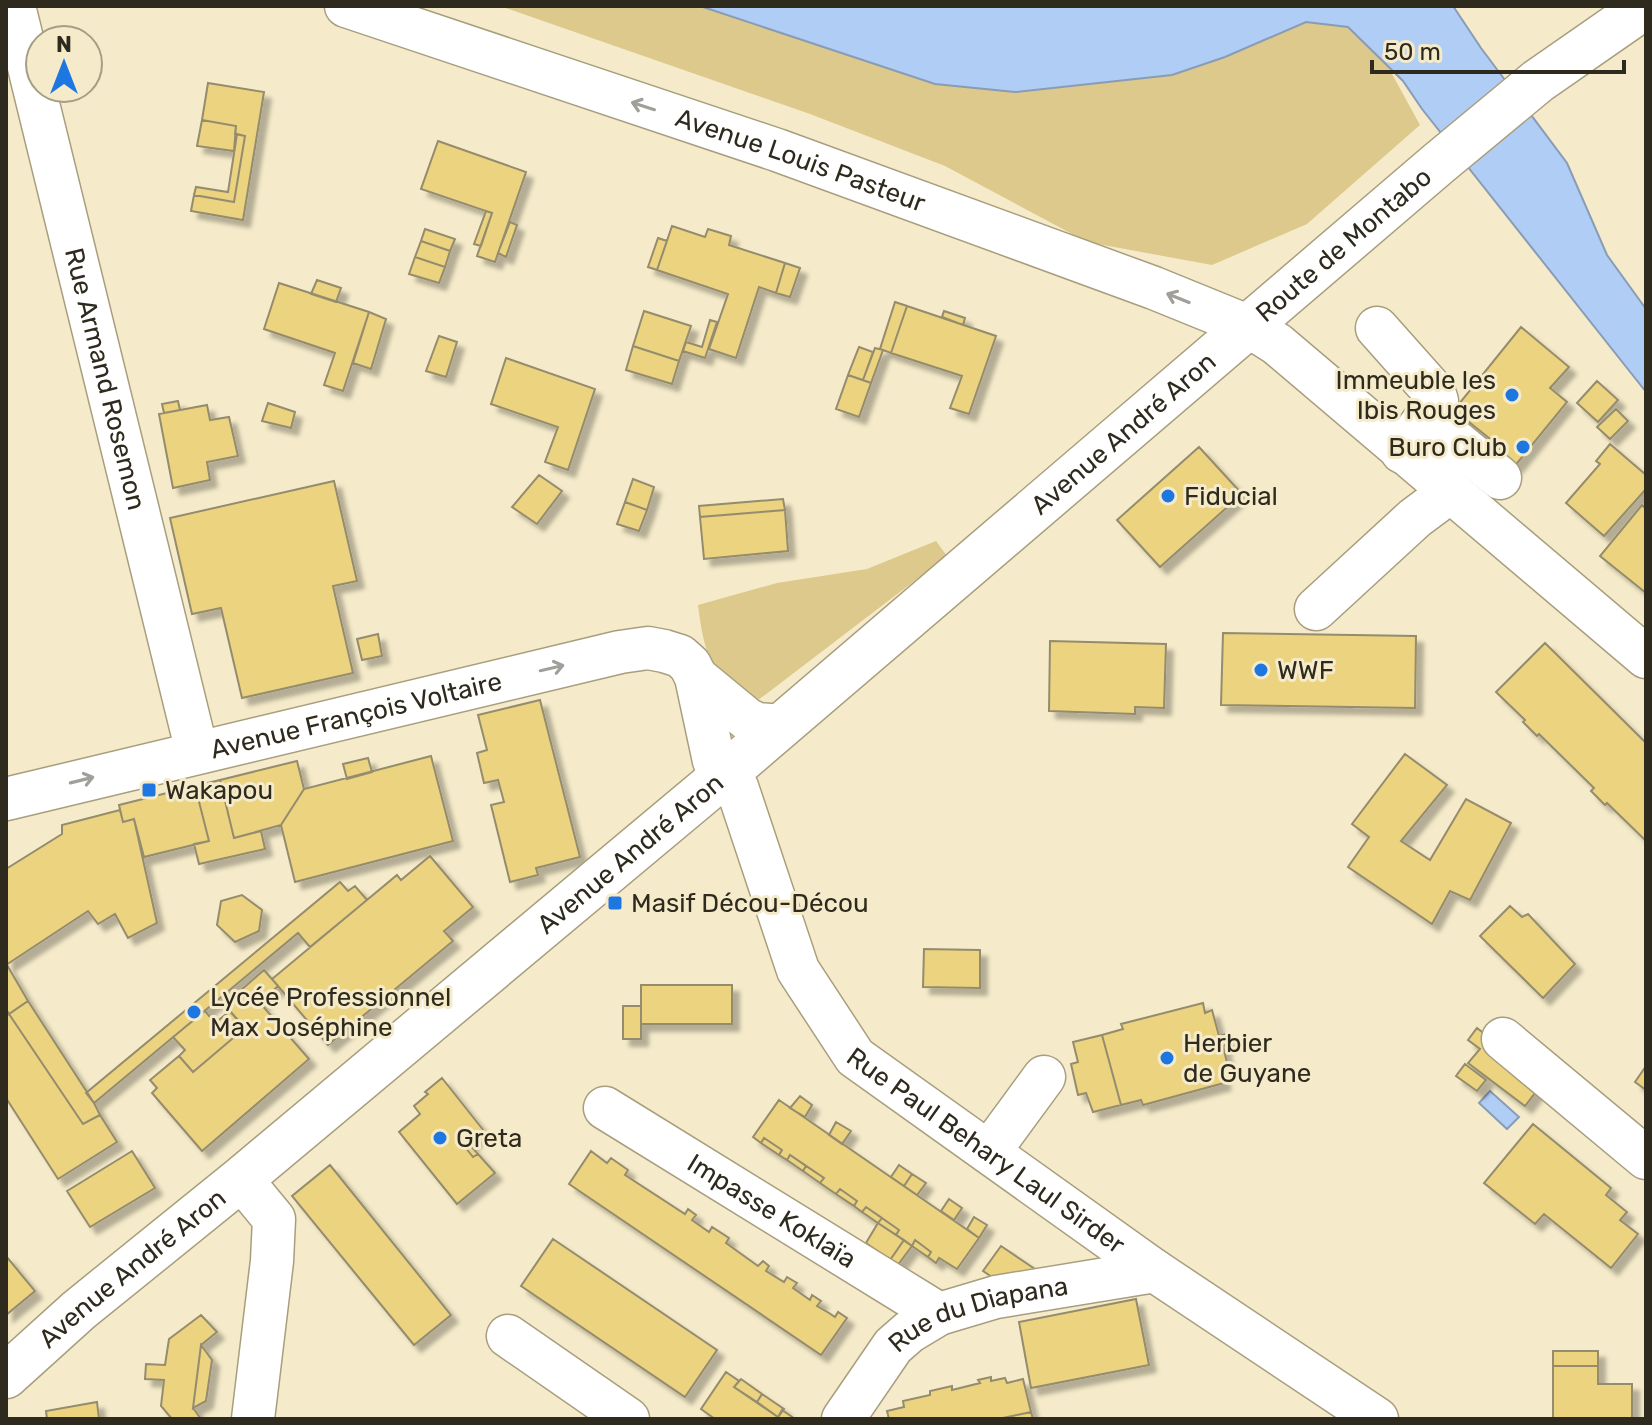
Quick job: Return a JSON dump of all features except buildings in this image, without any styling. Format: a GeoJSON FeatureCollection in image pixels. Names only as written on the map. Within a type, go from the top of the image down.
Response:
{"type":"FeatureCollection","features":[{"type":"Feature","properties":{"kind":"main road"},"geometry":{"type":"LineString","coordinates":[[1600,20],[1646,6]]}},
{"type":"Feature","properties":{"kind":"main road","name":"Route de Montabo"},"geometry":{"type":"LineString","coordinates":[[1250,327],[1538,81],[1600,20]]}},
{"type":"Feature","properties":{"kind":"main road","name":"Avenue André Aron"},"geometry":{"type":"LineString","coordinates":[[6,1376],[79,1310],[241,1179],[724,775],[1250,327]]}},
{"type":"Feature","properties":{"kind":"street","name":"Rue Armand Rosemon"},"geometry":{"type":"LineString","coordinates":[[10,6],[197,752]]}},
{"type":"Feature","properties":{"kind":"street","name":"Avenue Louis Pasteur"},"geometry":{"type":"LineString","coordinates":[[346,6],[777,150],[1154,288],[1250,327],[1277,344],[1646,657]]}},
{"type":"Feature","properties":{"kind":"street"},"geometry":{"type":"LineString","coordinates":[[1377,328],[1434,392],[1437,401],[1402,452]]}},
{"type":"Feature","properties":{"kind":"street"},"geometry":{"type":"LineString","coordinates":[[1427,418],[1500,478]]}},
{"type":"Feature","properties":{"kind":"street"},"geometry":{"type":"LineString","coordinates":[[1316,609],[1415,518],[1450,492]]}},
{"type":"Feature","properties":{"kind":"street","name":"Avenue François Voltaire"},"geometry":{"type":"LineString","coordinates":[[6,799],[631,649],[648,648],[680,656],[696,677],[747,719],[757,724],[782,726]]}},
{"type":"Feature","properties":{"kind":"street"},"geometry":{"type":"LineString","coordinates":[[696,677],[714,761],[724,775]]}},
{"type":"Feature","properties":{"kind":"street","name":"Rue Paul Behary Laul Sirder"},"geometry":{"type":"LineString","coordinates":[[724,775],[737,787],[798,970],[855,1057],[1155,1271],[1377,1419]]}},
{"type":"Feature","properties":{"kind":"street"},"geometry":{"type":"LineString","coordinates":[[1503,1039],[1646,1158]]}},
{"type":"Feature","properties":{"kind":"street"},"geometry":{"type":"LineString","coordinates":[[989,1152],[1044,1077]]}},
{"type":"Feature","properties":{"kind":"street","name":"Impasse Koklaïa"},"geometry":{"type":"LineString","coordinates":[[605,1108],[939,1314]]}},
{"type":"Feature","properties":{"kind":"street"},"geometry":{"type":"LineString","coordinates":[[241,1179],[274,1219],[253,1419]]}},
{"type":"Feature","properties":{"kind":"street","name":"Rue du Diapana"},"geometry":{"type":"LineString","coordinates":[[843,1419],[893,1346],[939,1314],[996,1297],[1155,1271]]}},
{"type":"Feature","properties":{"kind":"street"},"geometry":{"type":"LineString","coordinates":[[508,1336],[628,1419]]}},
{"type":"Feature","properties":{"kind":"shaded area"},"geometry":{"type":"Polygon","coordinates":[[[500,6],[1337,6],[1369,32],[1420,125],[1307,224],[1212,265],[1087,242],[945,166],[810,114],[500,6]]]}},
{"type":"Feature","properties":{"kind":"shaded area"},"geometry":{"type":"Polygon","coordinates":[[[936,541],[947,556],[753,704],[728,682],[712,662],[698,605],[777,583],[867,569],[936,541]]]}},
{"type":"Feature","properties":{"kind":"water"},"geometry":{"type":"Polygon","coordinates":[[[700,6],[1453,6],[1567,163],[1607,255],[1646,309],[1646,392],[1403,81],[1348,27],[1306,22],[1225,57],[1172,75],[1015,92],[935,84],[700,6]]]}},
{"type":"Feature","properties":{"kind":"water"},"geometry":{"type":"Polygon","coordinates":[[[1490,1091],[1519,1117],[1507,1129],[1479,1103],[1490,1091]]]}},
{"type":"Feature","properties":{"kind":"place","name":"Immeuble les Ibis Rouges"},"geometry":{"type":"Point","coordinates":[1512,395]}},
{"type":"Feature","properties":{"kind":"place","name":"Buro Club"},"geometry":{"type":"Point","coordinates":[1523,447]}},
{"type":"Feature","properties":{"kind":"place","name":"Fiducial"},"geometry":{"type":"Point","coordinates":[1168,496]}},
{"type":"Feature","properties":{"kind":"place","name":"WWF"},"geometry":{"type":"Point","coordinates":[1261,670]}},
{"type":"Feature","properties":{"kind":"place","name":"Wakapou"},"geometry":{"type":"Point","coordinates":[149,790]}},
{"type":"Feature","properties":{"kind":"place","name":"Masif Décou-Décou"},"geometry":{"type":"Point","coordinates":[615,903]}},
{"type":"Feature","properties":{"kind":"place","name":"Lycée Professionnel Max Joséphine"},"geometry":{"type":"Point","coordinates":[194,1012]}},
{"type":"Feature","properties":{"kind":"place","name":"Herbier de Guyane"},"geometry":{"type":"Point","coordinates":[1167,1058]}},
{"type":"Feature","properties":{"kind":"place","name":"Greta"},"geometry":{"type":"Point","coordinates":[440,1138]}}]}
